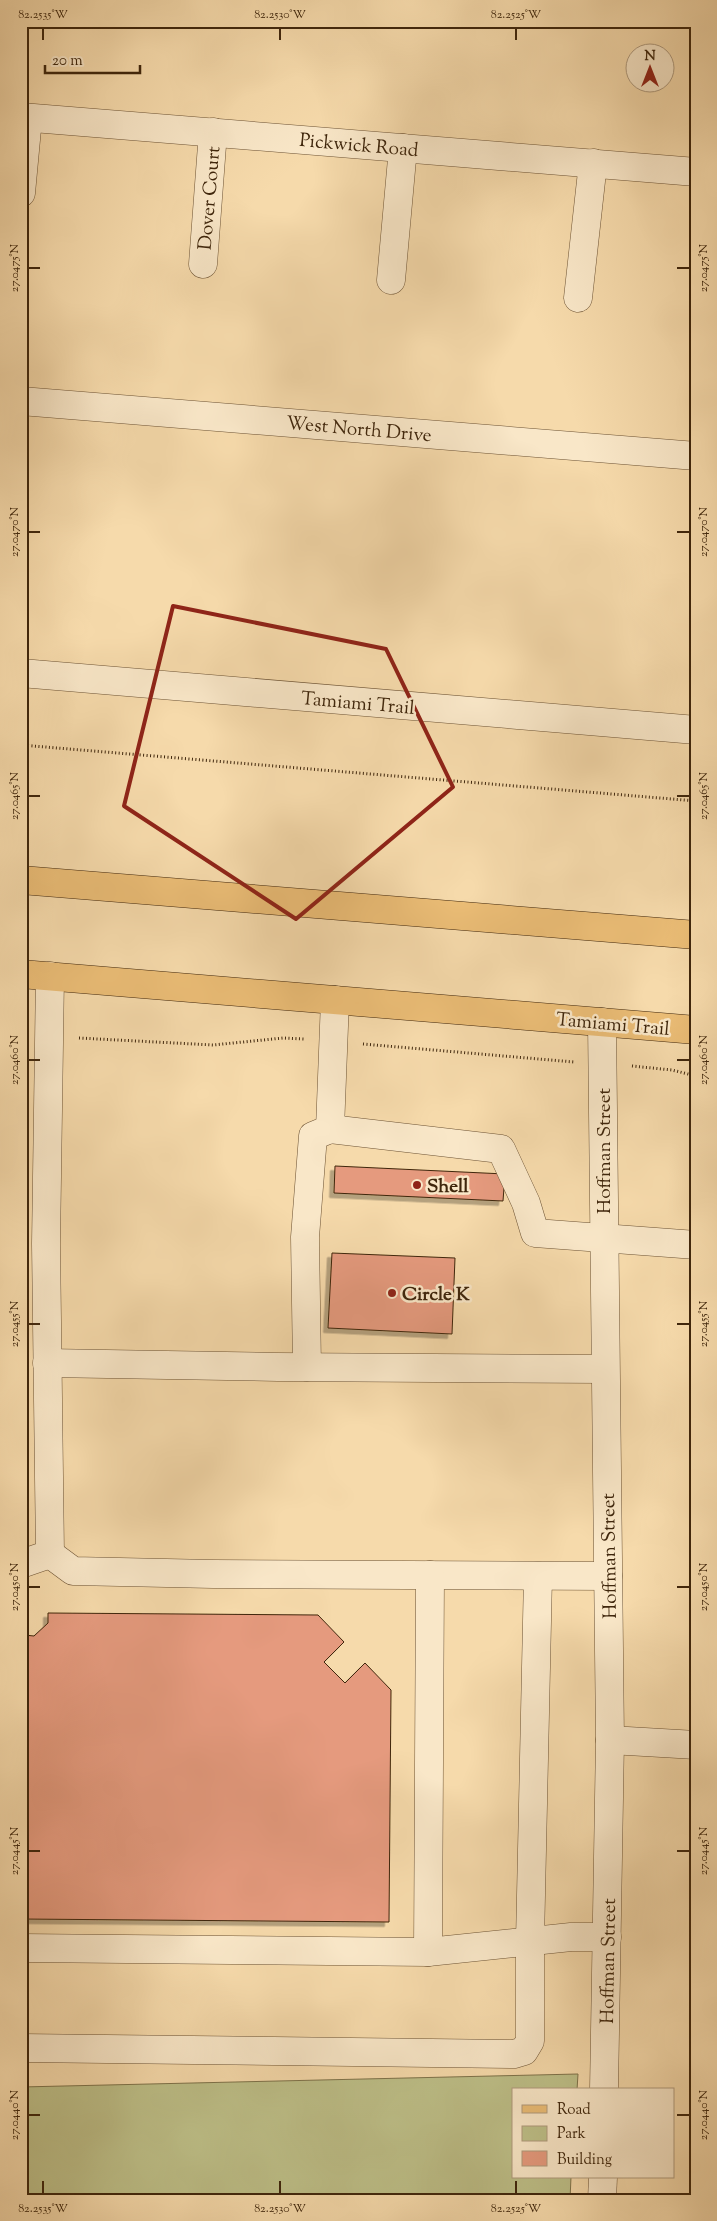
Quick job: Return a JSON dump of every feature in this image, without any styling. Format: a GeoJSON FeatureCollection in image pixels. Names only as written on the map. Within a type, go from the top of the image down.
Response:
{"type":"FeatureCollection","features":[{"type":"Feature","properties":{"kind":"main road"},"geometry":{"type":"LineString","coordinates":[[21,880],[696,935]]}},
{"type":"Feature","properties":{"kind":"main road","name":"Tamiami Trail"},"geometry":{"type":"LineString","coordinates":[[21,974],[696,1030]]}},
{"type":"Feature","properties":{"kind":"street","name":"Pickwick Road"},"geometry":{"type":"LineString","coordinates":[[25,117],[696,172]]}},
{"type":"Feature","properties":{"kind":"street"},"geometry":{"type":"LineString","coordinates":[[21,193],[25,117]]}},
{"type":"Feature","properties":{"kind":"street","name":"Dover Court"},"geometry":{"type":"LineString","coordinates":[[203,264],[213,132]]}},
{"type":"Feature","properties":{"kind":"street"},"geometry":{"type":"LineString","coordinates":[[391,280],[403,148]]}},
{"type":"Feature","properties":{"kind":"street"},"geometry":{"type":"LineString","coordinates":[[578,298],[593,163]]}},
{"type":"Feature","properties":{"kind":"street","name":"West North Drive"},"geometry":{"type":"LineString","coordinates":[[21,401],[696,456]]}},
{"type":"Feature","properties":{"kind":"street","name":"Tamiami Trail"},"geometry":{"type":"LineString","coordinates":[[21,673],[696,730]]}},
{"type":"Feature","properties":{"kind":"street"},"geometry":{"type":"LineString","coordinates":[[50,976],[46,1244],[50,1554]]}},
{"type":"Feature","properties":{"kind":"street"},"geometry":{"type":"LineString","coordinates":[[330,1129],[334,1000]]}},
{"type":"Feature","properties":{"kind":"street","name":"Hoffman Street"},"geometry":{"type":"LineString","coordinates":[[602,1022],[610,1740],[604,2088]]}},
{"type":"Feature","properties":{"kind":"street"},"geometry":{"type":"LineString","coordinates":[[307,1367],[305,1237],[313,1136],[330,1129],[501,1149],[526,1203],[535,1233],[696,1245]]}},
{"type":"Feature","properties":{"kind":"street"},"geometry":{"type":"LineString","coordinates":[[47,1363],[605,1370]]}},
{"type":"Feature","properties":{"kind":"street"},"geometry":{"type":"LineString","coordinates":[[21,1564],[50,1554]]}},
{"type":"Feature","properties":{"kind":"street"},"geometry":{"type":"LineString","coordinates":[[50,1554],[73,1570],[213,1574],[608,1576]]}},
{"type":"Feature","properties":{"kind":"street"},"geometry":{"type":"LineString","coordinates":[[428,1952],[430,1575]]}},
{"type":"Feature","properties":{"kind":"street"},"geometry":{"type":"LineString","coordinates":[[21,2048],[514,2054],[524,2051],[530,2041],[530,1941],[538,1576]]}},
{"type":"Feature","properties":{"kind":"street"},"geometry":{"type":"LineString","coordinates":[[610,1740],[696,1745]]}},
{"type":"Feature","properties":{"kind":"street"},"geometry":{"type":"LineString","coordinates":[[21,1948],[428,1952],[571,1937],[607,1937]]}},
{"type":"Feature","properties":{"kind":"street"},"geometry":{"type":"LineString","coordinates":[[602,2200],[603,2178]]}},
{"type":"Feature","properties":{"kind":"path"},"geometry":{"type":"LineString","coordinates":[[21,745],[696,801]]}},
{"type":"Feature","properties":{"kind":"highlighted area"},"geometry":{"type":"Polygon","coordinates":[[[173,606],[386,649],[453,787],[296,919],[124,806],[173,606]]]}},
{"type":"Feature","properties":{"kind":"green space"},"geometry":{"type":"Polygon","coordinates":[[[578,2074],[577,2088],[512,2088],[512,2178],[571,2178],[570,2200],[21,2200],[21,2087],[578,2074]]]}},
{"type":"Feature","properties":{"kind":"building"},"geometry":{"type":"Polygon","coordinates":[[[335,1166],[505,1174],[503,1201],[334,1193],[335,1166]]]}},
{"type":"Feature","properties":{"kind":"building","name":"Circle K"},"geometry":{"type":"Polygon","coordinates":[[[332,1253],[455,1258],[452,1334],[328,1328],[332,1253]]]}},
{"type":"Feature","properties":{"kind":"building"},"geometry":{"type":"Polygon","coordinates":[[[48,1613],[318,1615],[344,1642],[324,1662],[345,1683],[365,1663],[391,1690],[389,1922],[21,1919],[24,1635],[34,1636],[48,1623],[48,1613]]]}},
{"type":"Feature","properties":{"kind":"place","name":"Shell"},"geometry":{"type":"Point","coordinates":[417,1185]}},
{"type":"Feature","properties":{"kind":"place","name":"Circle K"},"geometry":{"type":"Point","coordinates":[392,1293]}}]}
